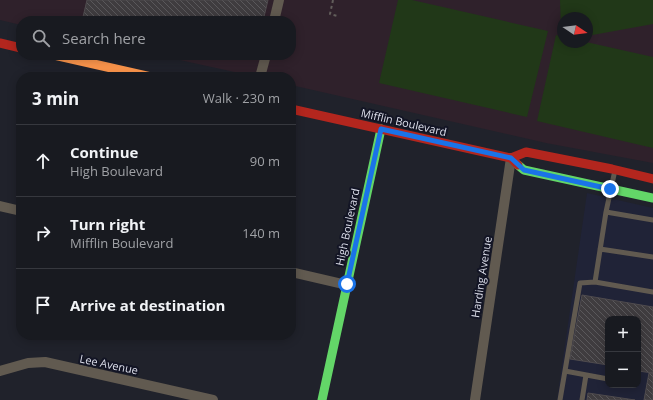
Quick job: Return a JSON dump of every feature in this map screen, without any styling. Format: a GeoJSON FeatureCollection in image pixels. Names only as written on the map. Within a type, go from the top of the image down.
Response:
{"type":"FeatureCollection","features":[{"type":"Feature","properties":{"kind":"street"},"geometry":{"type":"LineString","coordinates":[[275,16],[279,0]]}},
{"type":"Feature","properties":{"kind":"street"},"geometry":{"type":"LineString","coordinates":[[0,43],[16,47]]}},
{"type":"Feature","properties":{"kind":"street"},"geometry":{"type":"LineString","coordinates":[[76,60],[129,72]]}},
{"type":"Feature","properties":{"kind":"street"},"geometry":{"type":"LineString","coordinates":[[261,72],[265,60]]}},
{"type":"Feature","properties":{"kind":"street","name":"Mifflin Boulevard"},"geometry":{"type":"LineString","coordinates":[[296,109],[511,158],[524,170],[653,198]]}},
{"type":"Feature","properties":{"kind":"street","name":"High Boulevard"},"geometry":{"type":"LineString","coordinates":[[322,400],[381,129]]}},
{"type":"Feature","properties":{"kind":"street","name":"Mifflin Boulevard"},"geometry":{"type":"LineString","coordinates":[[511,158],[526,152],[653,179]]}},
{"type":"Feature","properties":{"kind":"street","name":"Harding Avenue"},"geometry":{"type":"LineString","coordinates":[[475,400],[511,158]]}},
{"type":"Feature","properties":{"kind":"street"},"geometry":{"type":"LineString","coordinates":[[0,206],[16,209]]}},
{"type":"Feature","properties":{"kind":"street"},"geometry":{"type":"LineString","coordinates":[[296,273],[347,284]]}},
{"type":"Feature","properties":{"kind":"street","name":"Lee Avenue"},"geometry":{"type":"LineString","coordinates":[[0,371],[28,363],[45,362],[213,400]]}},
{"type":"Feature","properties":{"kind":"lane"},"geometry":{"type":"LineString","coordinates":[[595,282],[610,189],[615,170]]}},
{"type":"Feature","properties":{"kind":"lane"},"geometry":{"type":"LineString","coordinates":[[606,212],[653,220]]}},
{"type":"Feature","properties":{"kind":"lane"},"geometry":{"type":"LineString","coordinates":[[600,249],[653,257]]}},
{"type":"Feature","properties":{"kind":"lane"},"geometry":{"type":"LineString","coordinates":[[560,400],[580,283],[595,282],[653,292]]}},
{"type":"Feature","properties":{"kind":"lane"},"geometry":{"type":"LineString","coordinates":[[565,371],[605,378]]}},
{"type":"Feature","properties":{"kind":"lane"},"geometry":{"type":"LineString","coordinates":[[582,400],[586,375]]}},
{"type":"Feature","properties":{"kind":"path"},"geometry":{"type":"LineString","coordinates":[[333,0],[330,14],[337,16]]}},
{"type":"Feature","properties":{"kind":"shaded area"},"geometry":{"type":"Polygon","coordinates":[[[0,0],[653,0],[653,163],[546,143],[296,86],[296,72],[234,72],[180,60],[296,60],[296,16],[16,16],[16,24],[0,20],[0,0]]]}},
{"type":"Feature","properties":{"kind":"shaded area"},"geometry":{"type":"Polygon","coordinates":[[[587,193],[653,208],[653,400],[557,400],[587,193]]]}},
{"type":"Feature","properties":{"kind":"green space"},"geometry":{"type":"Polygon","coordinates":[[[398,0],[412,0],[548,31],[527,117],[379,83],[398,0]]]}},
{"type":"Feature","properties":{"kind":"green space"},"geometry":{"type":"Polygon","coordinates":[[[560,0],[653,0],[653,24],[593,35],[593,12],[560,12],[560,0]]]}},
{"type":"Feature","properties":{"kind":"green space"},"geometry":{"type":"Polygon","coordinates":[[[556,35],[557,48],[593,48],[593,44],[653,57],[653,148],[537,121],[556,35]]]}},
{"type":"Feature","properties":{"kind":"building"},"geometry":{"type":"Polygon","coordinates":[[[87,0],[268,0],[264,16],[83,16],[87,0]]]}},
{"type":"Feature","properties":{"kind":"building"},"geometry":{"type":"Polygon","coordinates":[[[582,295],[653,307],[653,373],[641,371],[641,316],[605,316],[605,365],[570,359],[582,295]]]}},
{"type":"Feature","properties":{"kind":"building"},"geometry":{"type":"Polygon","coordinates":[[[649,373],[653,373],[653,400],[644,400],[649,373]]]}},
{"type":"Feature","properties":{"kind":"building"},"geometry":{"type":"Polygon","coordinates":[[[588,393],[635,400],[587,400],[588,393]]]}},
{"type":"Feature","properties":{"kind":"traffic: fast"},"geometry":{"type":"LineString","coordinates":[[322,400],[381,129]]}},
{"type":"Feature","properties":{"kind":"traffic: fast"},"geometry":{"type":"LineString","coordinates":[[518,165],[524,170],[653,198]]}},
{"type":"Feature","properties":{"kind":"traffic: slow"},"geometry":{"type":"LineString","coordinates":[[76,60],[129,72]]}},
{"type":"Feature","properties":{"kind":"traffic: jam"},"geometry":{"type":"LineString","coordinates":[[0,43],[16,47]]}},
{"type":"Feature","properties":{"kind":"traffic: jam"},"geometry":{"type":"LineString","coordinates":[[296,110],[511,158],[518,165]]}},
{"type":"Feature","properties":{"kind":"traffic: jam"},"geometry":{"type":"LineString","coordinates":[[511,158],[526,152],[612,169],[653,179]]}},
{"type":"Feature","properties":{"kind":"route"},"geometry":{"type":"LineString","coordinates":[[347,284],[381,129],[511,158],[524,170],[610,189]]}}]}
